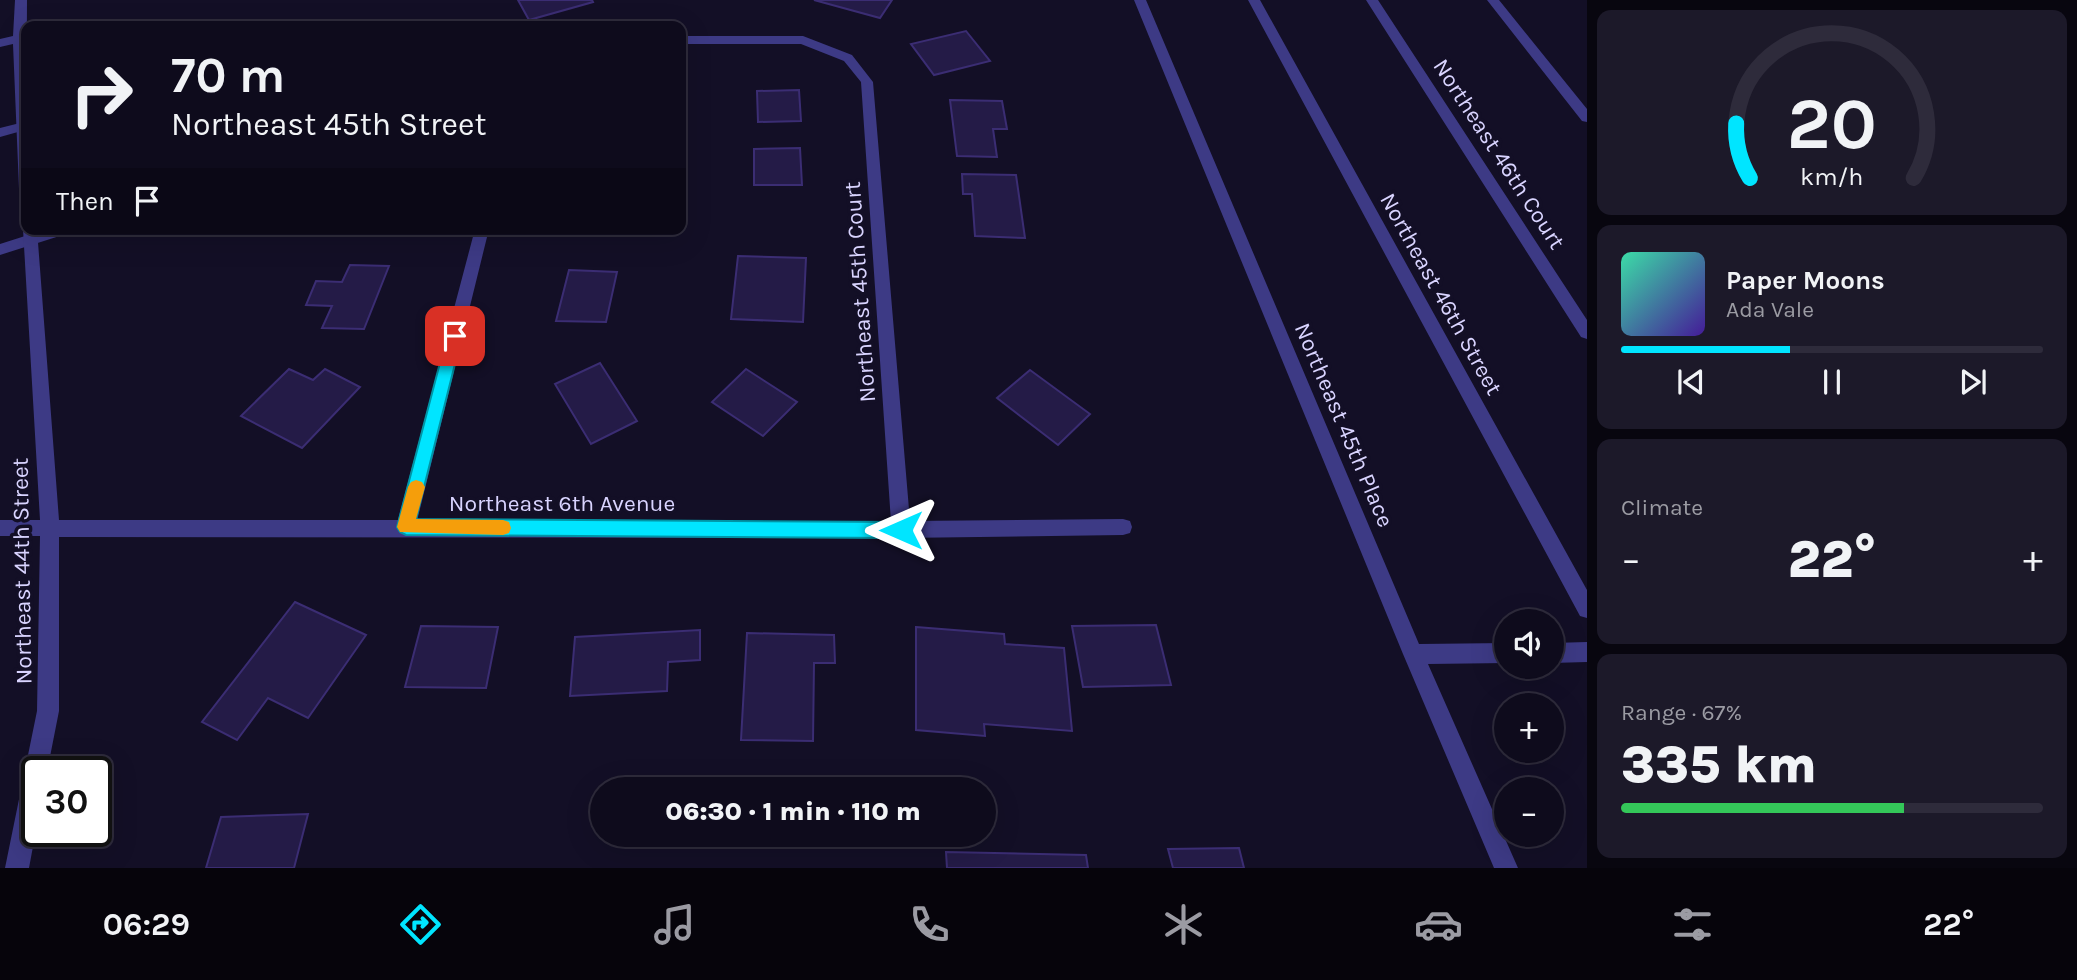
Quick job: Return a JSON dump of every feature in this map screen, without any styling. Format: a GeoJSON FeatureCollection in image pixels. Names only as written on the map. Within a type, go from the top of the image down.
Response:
{"type":"FeatureCollection","features":[{"type":"Feature","properties":{"kind":"street"},"geometry":{"type":"LineString","coordinates":[[21,0],[22,21]]}},
{"type":"Feature","properties":{"kind":"street","name":"Northeast 45th Place"},"geometry":{"type":"LineString","coordinates":[[1140,0],[1413,654],[1506,868]]}},
{"type":"Feature","properties":{"kind":"street","name":"Northeast 46th Street"},"geometry":{"type":"LineString","coordinates":[[1254,0],[1587,609]]}},
{"type":"Feature","properties":{"kind":"street","name":"Northeast 46th Court"},"geometry":{"type":"LineString","coordinates":[[1372,0],[1587,333]]}},
{"type":"Feature","properties":{"kind":"street"},"geometry":{"type":"LineString","coordinates":[[1493,0],[1587,118]]}},
{"type":"Feature","properties":{"kind":"street"},"geometry":{"type":"LineString","coordinates":[[0,43],[21,38]]}},
{"type":"Feature","properties":{"kind":"street","name":"Northeast 45th Court"},"geometry":{"type":"LineString","coordinates":[[686,40],[803,40],[848,58],[867,82],[901,530]]}},
{"type":"Feature","properties":{"kind":"street"},"geometry":{"type":"LineString","coordinates":[[21,82],[21,137]]}},
{"type":"Feature","properties":{"kind":"street"},"geometry":{"type":"LineString","coordinates":[[0,132],[20,127]]}},
{"type":"Feature","properties":{"kind":"street"},"geometry":{"type":"LineString","coordinates":[[0,250],[31,235]]}},
{"type":"Feature","properties":{"kind":"street","name":"Northeast 44th Street"},"geometry":{"type":"LineString","coordinates":[[17,868],[48,711],[50,527],[31,235]]}},
{"type":"Feature","properties":{"kind":"street"},"geometry":{"type":"LineString","coordinates":[[406,527],[480,235]]}},
{"type":"Feature","properties":{"kind":"street","name":"Northeast 6th Avenue"},"geometry":{"type":"LineString","coordinates":[[0,528],[901,530],[1123,527]]}},
{"type":"Feature","properties":{"kind":"street"},"geometry":{"type":"LineString","coordinates":[[1564,653],[1587,652]]}},
{"type":"Feature","properties":{"kind":"street"},"geometry":{"type":"LineString","coordinates":[[1413,654],[1494,653]]}},
{"type":"Feature","properties":{"kind":"building"},"geometry":{"type":"Polygon","coordinates":[[[518,0],[592,0],[593,2],[529,20],[518,0]]]}},
{"type":"Feature","properties":{"kind":"building"},"geometry":{"type":"Polygon","coordinates":[[[814,0],[892,0],[880,18],[814,0]]]}},
{"type":"Feature","properties":{"kind":"building"},"geometry":{"type":"Polygon","coordinates":[[[966,31],[990,61],[934,75],[911,44],[966,31]]]}},
{"type":"Feature","properties":{"kind":"building"},"geometry":{"type":"Polygon","coordinates":[[[799,90],[801,121],[758,122],[757,91],[799,90]]]}},
{"type":"Feature","properties":{"kind":"building"},"geometry":{"type":"Polygon","coordinates":[[[950,100],[1002,101],[1007,129],[993,129],[997,157],[957,156],[950,100]]]}},
{"type":"Feature","properties":{"kind":"building"},"geometry":{"type":"Polygon","coordinates":[[[800,148],[802,185],[754,185],[754,149],[800,148]]]}},
{"type":"Feature","properties":{"kind":"building"},"geometry":{"type":"Polygon","coordinates":[[[962,174],[1016,175],[1025,238],[975,236],[972,194],[963,194],[962,174]]]}},
{"type":"Feature","properties":{"kind":"building"},"geometry":{"type":"Polygon","coordinates":[[[738,256],[806,258],[803,322],[731,319],[738,256]]]}},
{"type":"Feature","properties":{"kind":"building"},"geometry":{"type":"Polygon","coordinates":[[[350,265],[389,266],[364,329],[322,328],[332,306],[306,305],[316,281],[342,282],[350,265]]]}},
{"type":"Feature","properties":{"kind":"building"},"geometry":{"type":"Polygon","coordinates":[[[569,270],[617,272],[606,322],[556,321],[569,270]]]}},
{"type":"Feature","properties":{"kind":"building"},"geometry":{"type":"Polygon","coordinates":[[[600,363],[637,421],[591,444],[555,384],[600,363]]]}},
{"type":"Feature","properties":{"kind":"building"},"geometry":{"type":"Polygon","coordinates":[[[289,369],[313,380],[325,369],[360,387],[302,448],[241,416],[289,369]]]}},
{"type":"Feature","properties":{"kind":"building"},"geometry":{"type":"Polygon","coordinates":[[[746,369],[797,402],[763,436],[712,402],[746,369]]]}},
{"type":"Feature","properties":{"kind":"building"},"geometry":{"type":"Polygon","coordinates":[[[1030,370],[1090,414],[1058,445],[997,398],[1030,370]]]}},
{"type":"Feature","properties":{"kind":"building"},"geometry":{"type":"Polygon","coordinates":[[[295,602],[366,635],[308,718],[268,698],[237,740],[202,722],[295,602]]]}},
{"type":"Feature","properties":{"kind":"building"},"geometry":{"type":"Polygon","coordinates":[[[1156,625],[1171,685],[1083,687],[1072,626],[1156,625]]]}},
{"type":"Feature","properties":{"kind":"building"},"geometry":{"type":"Polygon","coordinates":[[[421,626],[498,627],[486,688],[405,687],[421,626]]]}},
{"type":"Feature","properties":{"kind":"building"},"geometry":{"type":"Polygon","coordinates":[[[916,627],[1004,634],[1005,644],[1064,648],[1072,731],[984,724],[985,736],[916,730],[916,627]]]}},
{"type":"Feature","properties":{"kind":"building"},"geometry":{"type":"Polygon","coordinates":[[[700,630],[700,660],[668,662],[667,691],[570,696],[575,637],[700,630]]]}},
{"type":"Feature","properties":{"kind":"building"},"geometry":{"type":"Polygon","coordinates":[[[747,633],[834,635],[835,663],[814,663],[813,741],[741,740],[747,633]]]}},
{"type":"Feature","properties":{"kind":"building"},"geometry":{"type":"Polygon","coordinates":[[[308,814],[294,868],[206,868],[221,817],[308,814]]]}},
{"type":"Feature","properties":{"kind":"building"},"geometry":{"type":"Polygon","coordinates":[[[1239,848],[1244,868],[1173,868],[1168,849],[1239,848]]]}},
{"type":"Feature","properties":{"kind":"building"},"geometry":{"type":"Polygon","coordinates":[[[946,852],[1086,855],[1088,868],[947,868],[946,852]]]}},
{"type":"Feature","properties":{"kind":"slow traffic"},"geometry":{"type":"LineString","coordinates":[[416,487],[406,527],[503,528]]}},
{"type":"Feature","properties":{"kind":"route"},"geometry":{"type":"LineString","coordinates":[[455,336],[406,527],[901,530]]}}]}
